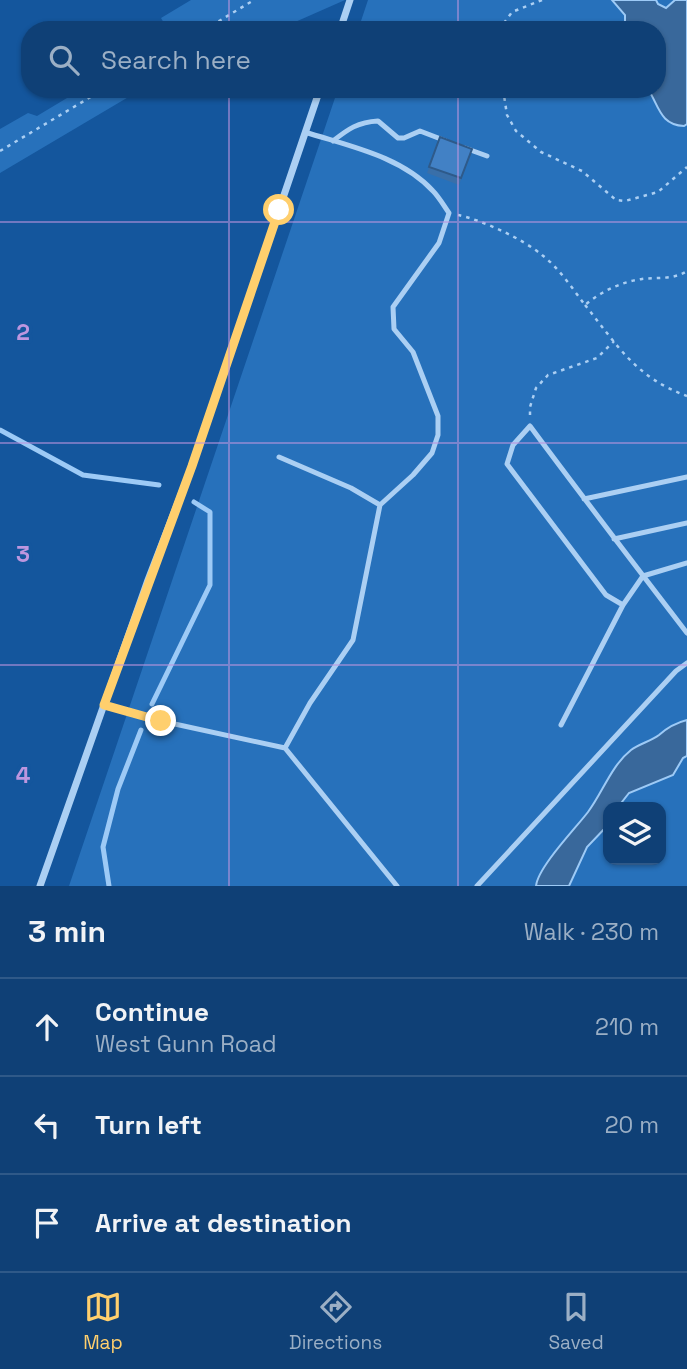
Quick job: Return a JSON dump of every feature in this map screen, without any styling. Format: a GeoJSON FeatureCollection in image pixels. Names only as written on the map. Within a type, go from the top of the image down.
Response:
{"type":"FeatureCollection","features":[{"type":"Feature","properties":{"kind":"street"},"geometry":{"type":"LineString","coordinates":[[343,21],[349,0]]}},
{"type":"Feature","properties":{"kind":"street"},"geometry":{"type":"LineString","coordinates":[[40,886],[192,466],[317,98]]}},
{"type":"Feature","properties":{"kind":"lane"},"geometry":{"type":"LineString","coordinates":[[332,141],[352,126],[378,121],[398,138],[420,131],[487,156]]}},
{"type":"Feature","properties":{"kind":"lane"},"geometry":{"type":"LineString","coordinates":[[285,748],[310,703],[353,640],[380,505],[413,475],[432,453],[438,435],[438,416],[413,352],[394,329],[393,307],[439,243],[449,213],[433,191],[411,173],[379,155],[305,132]]}},
{"type":"Feature","properties":{"kind":"lane"},"geometry":{"type":"LineString","coordinates":[[624,605],[606,595],[507,464],[513,445],[530,426],[687,633]]}},
{"type":"Feature","properties":{"kind":"lane"},"geometry":{"type":"LineString","coordinates":[[279,457],[351,488],[380,505]]}},
{"type":"Feature","properties":{"kind":"lane"},"geometry":{"type":"LineString","coordinates":[[584,499],[687,477]]}},
{"type":"Feature","properties":{"kind":"lane"},"geometry":{"type":"LineString","coordinates":[[614,539],[687,523]]}},
{"type":"Feature","properties":{"kind":"lane"},"geometry":{"type":"LineString","coordinates":[[561,725],[624,605],[643,576],[687,563]]}},
{"type":"Feature","properties":{"kind":"lane"},"geometry":{"type":"LineString","coordinates":[[477,886],[676,671],[687,663]]}},
{"type":"Feature","properties":{"kind":"lane"},"geometry":{"type":"LineString","coordinates":[[104,705],[161,721],[285,748],[397,886]]}},
{"type":"Feature","properties":{"kind":"path"},"geometry":{"type":"LineString","coordinates":[[219,21],[254,0]]}},
{"type":"Feature","properties":{"kind":"path"},"geometry":{"type":"LineString","coordinates":[[506,21],[512,12],[542,0]]}},
{"type":"Feature","properties":{"kind":"path"},"geometry":{"type":"LineString","coordinates":[[0,151],[89,98]]}},
{"type":"Feature","properties":{"kind":"path"},"geometry":{"type":"LineString","coordinates":[[504,98],[507,115],[516,131],[541,152],[582,171],[616,201],[659,192],[687,167]]}},
{"type":"Feature","properties":{"kind":"path"},"geometry":{"type":"LineString","coordinates":[[449,213],[469,217],[542,255],[646,375],[665,388],[687,396]]}},
{"type":"Feature","properties":{"kind":"path"},"geometry":{"type":"LineString","coordinates":[[585,305],[623,282],[675,277],[687,271]]}},
{"type":"Feature","properties":{"kind":"path"},"geometry":{"type":"LineString","coordinates":[[530,426],[530,407],[536,388],[548,375],[597,358],[614,341]]}},
{"type":"Feature","properties":{"kind":"shaded area"},"geometry":{"type":"Polygon","coordinates":[[[191,0],[345,0],[297,21],[163,21],[161,18],[191,0]]]}},
{"type":"Feature","properties":{"kind":"shaded area"},"geometry":{"type":"Polygon","coordinates":[[[368,0],[687,0],[687,886],[69,886],[335,98],[666,98],[666,21],[361,21],[368,0]]]}},
{"type":"Feature","properties":{"kind":"shaded area"},"geometry":{"type":"Polygon","coordinates":[[[612,0],[656,0],[666,8],[675,0],[687,0],[687,124],[684,126],[676,125],[665,118],[653,98],[666,98],[666,21],[625,21],[625,15],[612,0]]]}},
{"type":"Feature","properties":{"kind":"shaded area"},"geometry":{"type":"Polygon","coordinates":[[[67,98],[127,98],[0,173],[0,129],[28,113],[37,116],[67,98]]]}},
{"type":"Feature","properties":{"kind":"shaded area"},"geometry":{"type":"Polygon","coordinates":[[[687,720],[687,756],[673,775],[629,793],[622,802],[603,802],[603,830],[587,847],[569,886],[536,886],[543,869],[588,812],[624,756],[672,726],[687,720]]]}},
{"type":"Feature","properties":{"kind":"building"},"geometry":{"type":"Polygon","coordinates":[[[440,137],[472,149],[461,178],[429,167],[440,137]]]}},
{"type":"Feature","properties":{"kind":"waterway"},"geometry":{"type":"LineString","coordinates":[[0,430],[83,475],[159,485]]}},
{"type":"Feature","properties":{"kind":"waterway"},"geometry":{"type":"LineString","coordinates":[[152,704],[210,585],[210,512],[194,502]]}},
{"type":"Feature","properties":{"kind":"waterway"},"geometry":{"type":"LineString","coordinates":[[109,886],[103,847],[118,789],[141,730]]}},
{"type":"Feature","properties":{"kind":"route"},"geometry":{"type":"LineString","coordinates":[[161,721],[104,705],[192,466],[279,210]]}}]}
